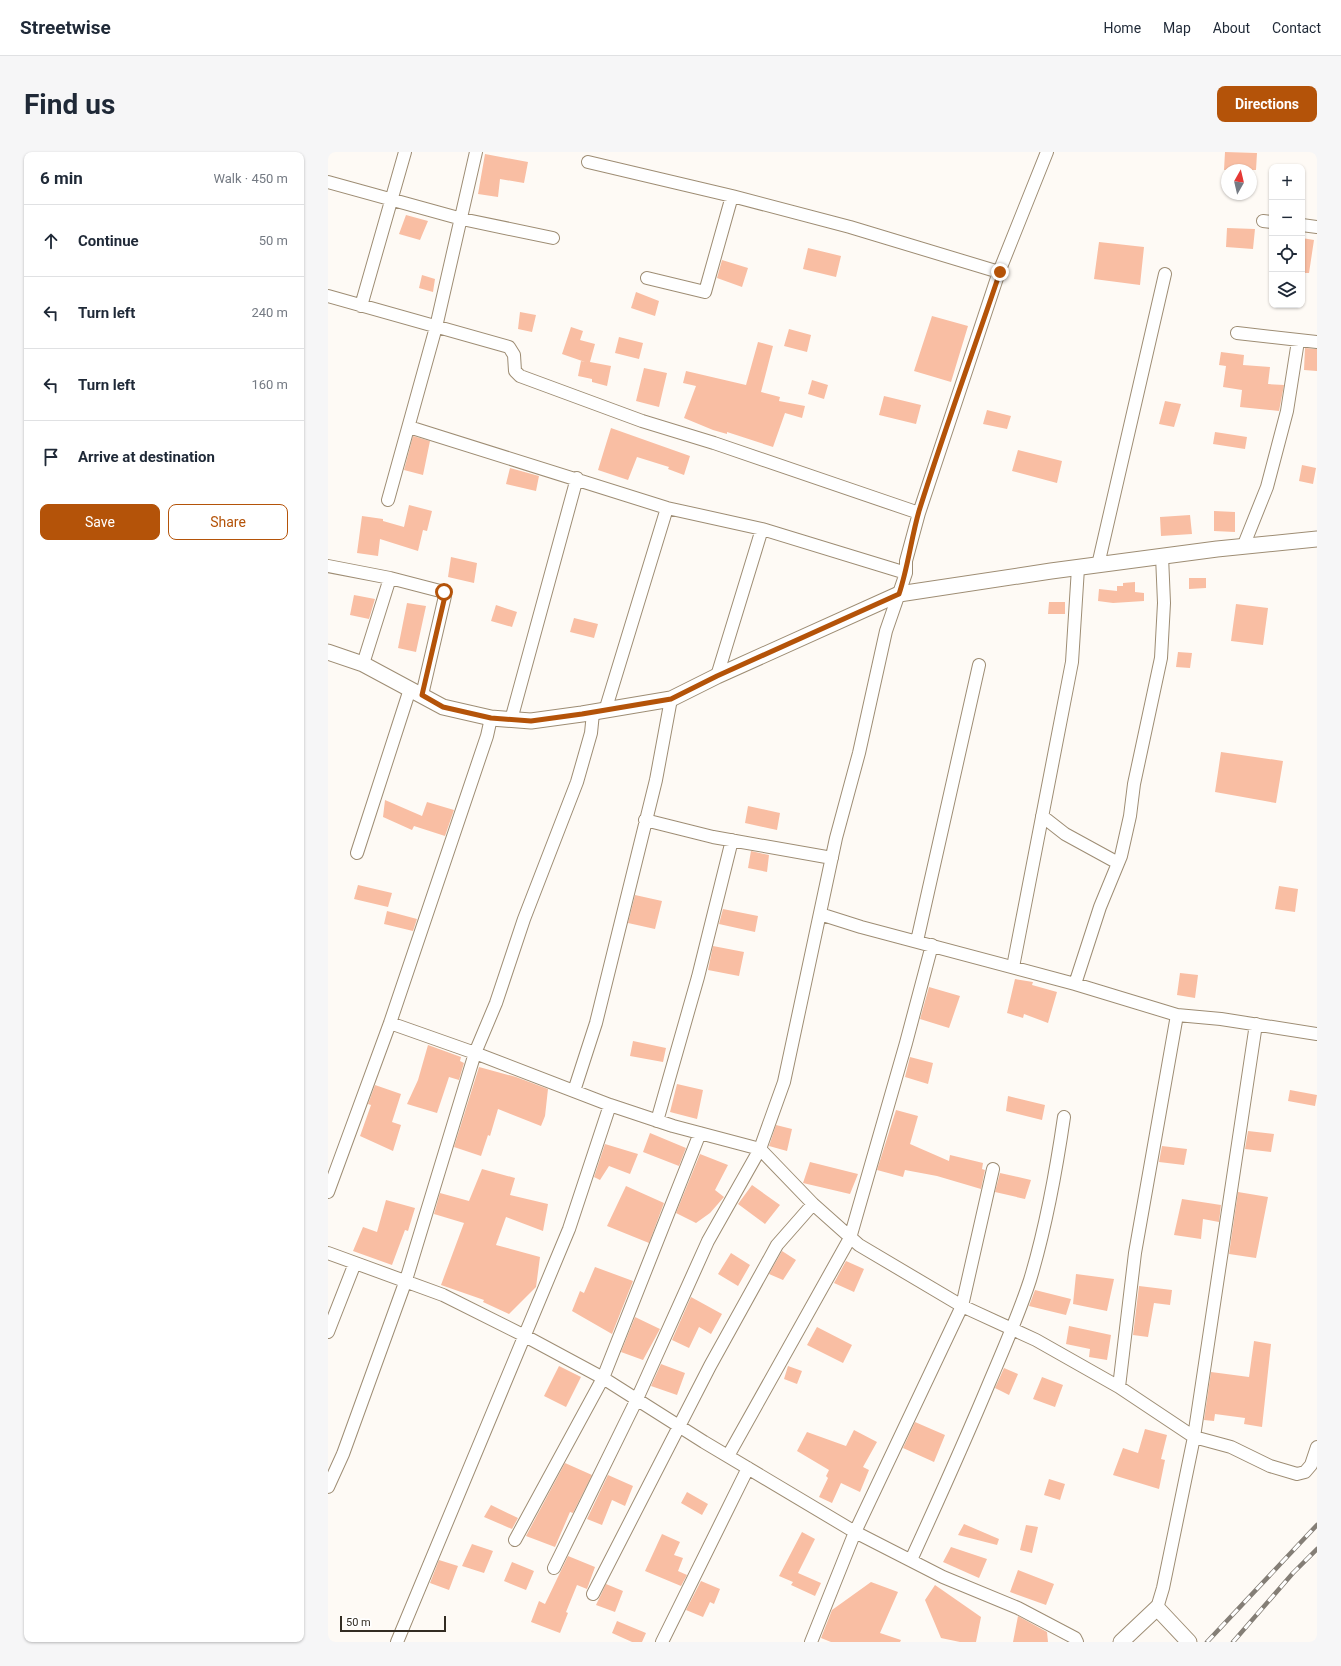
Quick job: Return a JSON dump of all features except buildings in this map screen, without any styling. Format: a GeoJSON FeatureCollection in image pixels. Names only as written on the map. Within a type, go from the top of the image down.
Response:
{"type":"FeatureCollection","features":[{"type":"Feature","properties":{"kind":"street"},"geometry":{"type":"LineString","coordinates":[[361,306],[405,152]]}},
{"type":"Feature","properties":{"kind":"street"},"geometry":{"type":"LineString","coordinates":[[388,500],[436,327],[462,219],[476,152]]}},
{"type":"Feature","properties":{"kind":"street"},"geometry":{"type":"LineString","coordinates":[[554,1568],[637,1399],[708,1241],[760,1149],[784,1082],[832,858],[859,753],[886,631],[906,573],[906,561],[919,513],[1000,272],[1047,152]]}},
{"type":"Feature","properties":{"kind":"street"},"geometry":{"type":"LineString","coordinates":[[588,162],[732,196],[850,227],[1000,272]]}},
{"type":"Feature","properties":{"kind":"street"},"geometry":{"type":"LineString","coordinates":[[328,182],[462,219],[553,238]]}},
{"type":"Feature","properties":{"kind":"street"},"geometry":{"type":"LineString","coordinates":[[647,278],[705,292],[732,196]]}},
{"type":"Feature","properties":{"kind":"street"},"geometry":{"type":"LineString","coordinates":[[1305,225],[1317,227]]}},
{"type":"Feature","properties":{"kind":"street"},"geometry":{"type":"LineString","coordinates":[[1098,565],[1165,274]]}},
{"type":"Feature","properties":{"kind":"street"},"geometry":{"type":"LineString","coordinates":[[328,296],[509,347],[514,355],[515,371],[520,376],[575,397],[919,513]]}},
{"type":"Feature","properties":{"kind":"street"},"geometry":{"type":"LineString","coordinates":[[1237,333],[1317,342]]}},
{"type":"Feature","properties":{"kind":"street"},"geometry":{"type":"LineString","coordinates":[[1243,547],[1267,487],[1287,411],[1298,341]]}},
{"type":"Feature","properties":{"kind":"street"},"geometry":{"type":"LineString","coordinates":[[409,427],[577,478],[667,508],[762,529],[906,573]]}},
{"type":"Feature","properties":{"kind":"street"},"geometry":{"type":"LineString","coordinates":[[511,720],[577,478]]}},
{"type":"Feature","properties":{"kind":"street"},"geometry":{"type":"LineString","coordinates":[[328,1486],[343,1454],[406,1280],[476,1053],[496,1003],[524,919],[577,782],[667,508]]}},
{"type":"Feature","properties":{"kind":"street"},"geometry":{"type":"LineString","coordinates":[[717,676],[762,529]]}},
{"type":"Feature","properties":{"kind":"street"},"geometry":{"type":"LineString","coordinates":[[328,652],[363,664],[443,707],[491,718],[531,721],[599,712],[671,699],[717,676],[899,594],[1162,556],[1317,539]]}},
{"type":"Feature","properties":{"kind":"street"},"geometry":{"type":"LineString","coordinates":[[1075,984],[1100,907],[1124,844],[1134,784],[1161,658],[1164,603],[1162,556]]}},
{"type":"Feature","properties":{"kind":"street"},"geometry":{"type":"LineString","coordinates":[[328,566],[441,590],[445,594],[416,692],[357,853]]}},
{"type":"Feature","properties":{"kind":"street"},"geometry":{"type":"LineString","coordinates":[[1013,968],[1072,662],[1078,568]]}},
{"type":"Feature","properties":{"kind":"street"},"geometry":{"type":"LineString","coordinates":[[363,664],[390,578]]}},
{"type":"Feature","properties":{"kind":"street"},"geometry":{"type":"LineString","coordinates":[[917,941],[978,665]]}},
{"type":"Feature","properties":{"kind":"street"},"geometry":{"type":"LineString","coordinates":[[574,1092],[596,1023],[656,780],[671,699]]}},
{"type":"Feature","properties":{"kind":"street"},"geometry":{"type":"LineString","coordinates":[[328,1192],[390,1023],[485,744],[491,718]]}},
{"type":"Feature","properties":{"kind":"street"},"geometry":{"type":"LineString","coordinates":[[1042,816],[1065,834],[1118,863]]}},
{"type":"Feature","properties":{"kind":"street"},"geometry":{"type":"LineString","coordinates":[[646,820],[732,840],[832,858]]}},
{"type":"Feature","properties":{"kind":"street"},"geometry":{"type":"LineString","coordinates":[[657,1121],[698,978],[732,840]]}},
{"type":"Feature","properties":{"kind":"street"},"geometry":{"type":"LineString","coordinates":[[820,914],[952,952],[1075,984],[1177,1015],[1256,1024],[1317,1034]]}},
{"type":"Feature","properties":{"kind":"street"},"geometry":{"type":"LineString","coordinates":[[728,1456],[850,1238],[906,1043],[932,945]]}},
{"type":"Feature","properties":{"kind":"street"},"geometry":{"type":"LineString","coordinates":[[1119,1388],[1135,1253],[1177,1015]]}},
{"type":"Feature","properties":{"kind":"street"},"geometry":{"type":"LineString","coordinates":[[390,1023],[476,1053],[610,1105],[657,1121],[760,1149],[813,1204],[859,1245],[962,1306],[1036,1340],[1119,1388],[1194,1437],[1231,1447],[1270,1466],[1298,1474],[1305,1472],[1311,1465],[1317,1447]]}},
{"type":"Feature","properties":{"kind":"street"},"geometry":{"type":"LineString","coordinates":[[1121,1642],[1157,1608],[1163,1588],[1194,1437],[1256,1024]]}},
{"type":"Feature","properties":{"kind":"street"},"geometry":{"type":"LineString","coordinates":[[397,1642],[569,1230],[610,1105]]}},
{"type":"Feature","properties":{"kind":"street"},"geometry":{"type":"LineString","coordinates":[[911,1560],[961,1451],[1012,1330],[1030,1281],[1042,1237],[1057,1165],[1064,1117]]}},
{"type":"Feature","properties":{"kind":"street"},"geometry":{"type":"LineString","coordinates":[[515,1540],[603,1378],[700,1133]]}},
{"type":"Feature","properties":{"kind":"street"},"geometry":{"type":"LineString","coordinates":[[811,1642],[855,1532],[962,1306],[993,1169]]}},
{"type":"Feature","properties":{"kind":"street"},"geometry":{"type":"LineString","coordinates":[[593,1594],[678,1426],[777,1245],[813,1204]]}},
{"type":"Feature","properties":{"kind":"street"},"geometry":{"type":"LineString","coordinates":[[328,1253],[406,1280],[443,1295],[525,1336],[603,1378],[678,1426],[855,1532],[943,1577],[1018,1608],[1075,1638],[1077,1642]]}},
{"type":"Feature","properties":{"kind":"street"},"geometry":{"type":"LineString","coordinates":[[328,1332],[355,1263]]}},
{"type":"Feature","properties":{"kind":"street"},"geometry":{"type":"LineString","coordinates":[[662,1642],[748,1468]]}},
{"type":"Feature","properties":{"kind":"street"},"geometry":{"type":"LineString","coordinates":[[1157,1608],[1189,1642]]}},
{"type":"Feature","properties":{"kind":"railway"},"geometry":{"type":"LineString","coordinates":[[1207,1642],[1317,1525]]}},
{"type":"Feature","properties":{"kind":"railway"},"geometry":{"type":"LineString","coordinates":[[1233,1642],[1293,1573],[1317,1549]]}},
{"type":"Feature","properties":{"kind":"route"},"geometry":{"type":"LineString","coordinates":[[444,592],[445,596],[422,695],[443,707],[491,718],[531,721],[671,699],[717,676],[899,594],[906,573],[906,561],[919,513],[1000,272]]}}]}
